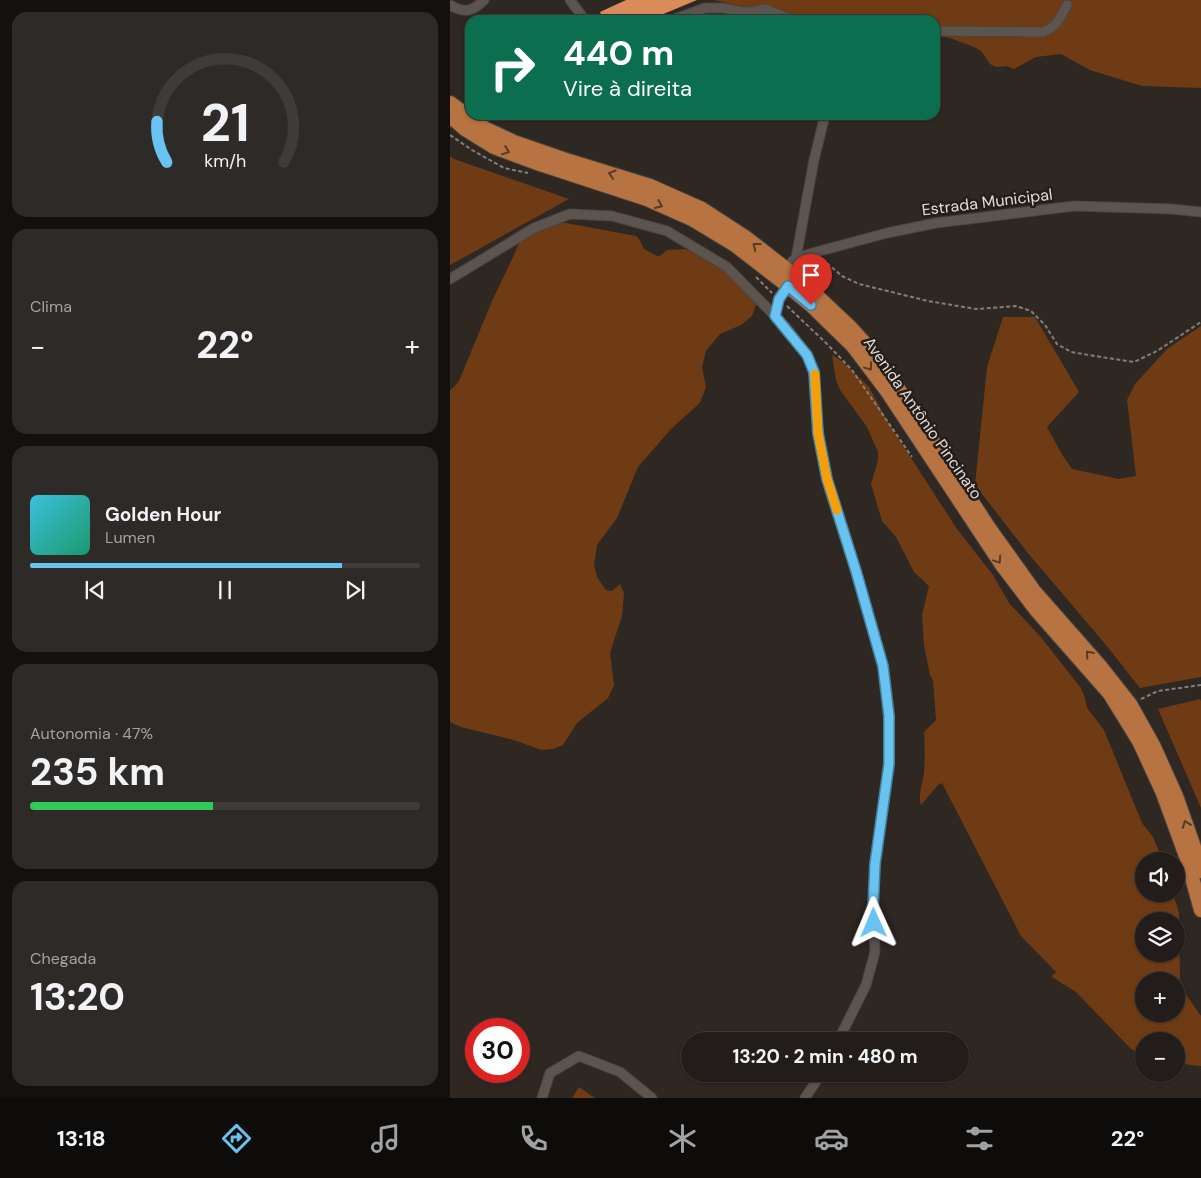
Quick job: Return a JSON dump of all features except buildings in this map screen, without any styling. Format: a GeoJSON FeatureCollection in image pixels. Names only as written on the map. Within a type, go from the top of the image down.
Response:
{"type":"FeatureCollection","features":[{"type":"Feature","properties":{"kind":"main road","name":"Avenida Antônio Pincinato"},"geometry":{"type":"LineString","coordinates":[[450,104],[465,115]]}},
{"type":"Feature","properties":{"kind":"main road","name":"Avenida Antônio Pincinato"},"geometry":{"type":"LineString","coordinates":[[450,116],[465,129],[494,147],[537,164],[647,199],[692,220],[735,244],[788,286],[813,300],[849,326],[869,348],[897,387],[989,528],[1034,591],[1100,666],[1130,704],[1154,747],[1176,796],[1201,871]]}},
{"type":"Feature","properties":{"kind":"main road","name":"Avenida Antônio Pincinato"},"geometry":{"type":"LineString","coordinates":[[473,120],[484,128],[514,142],[650,186],[702,209],[745,237],[785,268],[813,300],[814,318],[840,344],[853,346],[887,391],[1002,566],[1038,611],[1110,694],[1139,741],[1164,793],[1186,856],[1201,910]]}},
{"type":"Feature","properties":{"kind":"street"},"geometry":{"type":"LineString","coordinates":[[450,5],[463,10],[472,10],[478,7],[484,0]]}},
{"type":"Feature","properties":{"kind":"street"},"geometry":{"type":"LineString","coordinates":[[570,0],[581,15]]}},
{"type":"Feature","properties":{"kind":"street"},"geometry":{"type":"LineString","coordinates":[[940,31],[1043,32],[1051,29],[1056,24],[1066,5]]}},
{"type":"Feature","properties":{"kind":"street"},"geometry":{"type":"LineString","coordinates":[[686,15],[705,8],[723,8],[743,12],[764,9],[779,15]]}},
{"type":"Feature","properties":{"kind":"street"},"geometry":{"type":"LineString","coordinates":[[796,258],[814,160],[824,120]]}},
{"type":"Feature","properties":{"kind":"street","name":"Estrada Municipal"},"geometry":{"type":"LineString","coordinates":[[785,268],[796,258],[887,233],[936,222],[1074,206],[1172,209],[1201,212]]}},
{"type":"Feature","properties":{"kind":"street"},"geometry":{"type":"LineString","coordinates":[[450,279],[534,228],[570,214],[612,216],[667,232],[727,267],[775,316],[807,355],[814,372],[818,433],[827,479],[883,666],[889,716],[889,764],[875,864],[873,908],[875,952],[866,985],[842,1032]]}},
{"type":"Feature","properties":{"kind":"street"},"geometry":{"type":"LineString","coordinates":[[775,316],[779,299],[788,286]]}},
{"type":"Feature","properties":{"kind":"street"},"geometry":{"type":"LineString","coordinates":[[542,1098],[550,1073],[578,1056],[620,1072],[652,1098]]}},
{"type":"Feature","properties":{"kind":"street"},"geometry":{"type":"LineString","coordinates":[[805,1098],[815,1082]]}},
{"type":"Feature","properties":{"kind":"path"},"geometry":{"type":"LineString","coordinates":[[450,135],[504,168],[532,174]]}},
{"type":"Feature","properties":{"kind":"path"},"geometry":{"type":"LineString","coordinates":[[816,252],[842,276],[859,284],[928,301],[976,309],[1016,306],[1031,311],[1045,326],[1057,344],[1071,352],[1134,362],[1201,322]]}},
{"type":"Feature","properties":{"kind":"path"},"geometry":{"type":"LineString","coordinates":[[753,274],[826,342],[852,370],[912,457]]}},
{"type":"Feature","properties":{"kind":"path"},"geometry":{"type":"LineString","coordinates":[[1130,704],[1158,691],[1201,685]]}},
{"type":"Feature","properties":{"kind":"shaded area"},"geometry":{"type":"Polygon","coordinates":[[[714,0],[1201,0],[1201,88],[1142,86],[1090,70],[1061,54],[1036,57],[1014,69],[1007,66],[996,67],[990,64],[982,52],[974,47],[940,36],[940,15],[781,15],[773,7],[749,8],[714,0]]]}},
{"type":"Feature","properties":{"kind":"shaded area"},"geometry":{"type":"Polygon","coordinates":[[[450,156],[454,159],[569,199],[450,265],[450,156]]]}},
{"type":"Feature","properties":{"kind":"shaded area"},"geometry":{"type":"Polygon","coordinates":[[[544,223],[566,223],[636,236],[644,249],[657,256],[660,256],[667,250],[685,249],[714,262],[741,280],[757,302],[752,316],[741,325],[720,334],[706,351],[702,367],[706,387],[700,403],[672,428],[638,467],[617,518],[597,545],[594,565],[597,577],[606,590],[612,591],[620,584],[624,593],[622,616],[610,653],[614,685],[608,698],[577,723],[563,745],[553,749],[541,750],[514,740],[461,727],[450,722],[450,390],[459,381],[521,237],[544,223]]]}},
{"type":"Feature","properties":{"kind":"shaded area"},"geometry":{"type":"Polygon","coordinates":[[[1003,317],[1035,317],[1079,392],[1047,427],[1072,469],[1119,479],[1136,476],[1127,400],[1135,384],[1167,349],[1201,326],[1201,677],[1140,688],[1027,552],[975,485],[987,367],[1003,317]]]}},
{"type":"Feature","properties":{"kind":"shaded area"},"geometry":{"type":"Polygon","coordinates":[[[832,355],[843,362],[869,387],[889,424],[957,529],[993,575],[1009,603],[1040,636],[1081,688],[1087,708],[1104,730],[1142,823],[1153,837],[1159,852],[1135,852],[1135,902],[1176,902],[1179,912],[1135,912],[1135,962],[1180,962],[1180,972],[1135,972],[1135,1022],[1185,1022],[1185,993],[1201,1016],[1201,1066],[1185,1064],[1185,1032],[1135,1032],[1135,1051],[1131,1049],[1076,992],[1052,977],[1053,974],[1057,973],[1021,936],[942,783],[938,785],[921,805],[920,793],[925,763],[924,732],[936,720],[933,681],[924,645],[922,615],[929,586],[914,572],[896,537],[882,521],[871,484],[878,460],[878,452],[867,427],[840,390],[836,380],[832,355]]]}},
{"type":"Feature","properties":{"kind":"shaded area"},"geometry":{"type":"Polygon","coordinates":[[[1200,699],[1201,701],[1201,808],[1158,709],[1200,699]]]}},
{"type":"Feature","properties":{"kind":"shaded area"},"geometry":{"type":"Polygon","coordinates":[[[579,1087],[595,1098],[572,1098],[579,1087]]]}},
{"type":"Feature","properties":{"kind":"slow traffic"},"geometry":{"type":"LineString","coordinates":[[815,374],[818,433],[827,479],[837,510]]}},
{"type":"Feature","properties":{"kind":"route"},"geometry":{"type":"LineString","coordinates":[[811,305],[788,286],[779,299],[775,316],[807,355],[814,372],[818,433],[827,479],[883,666],[889,716],[889,764],[875,864],[874,923]]}}]}
